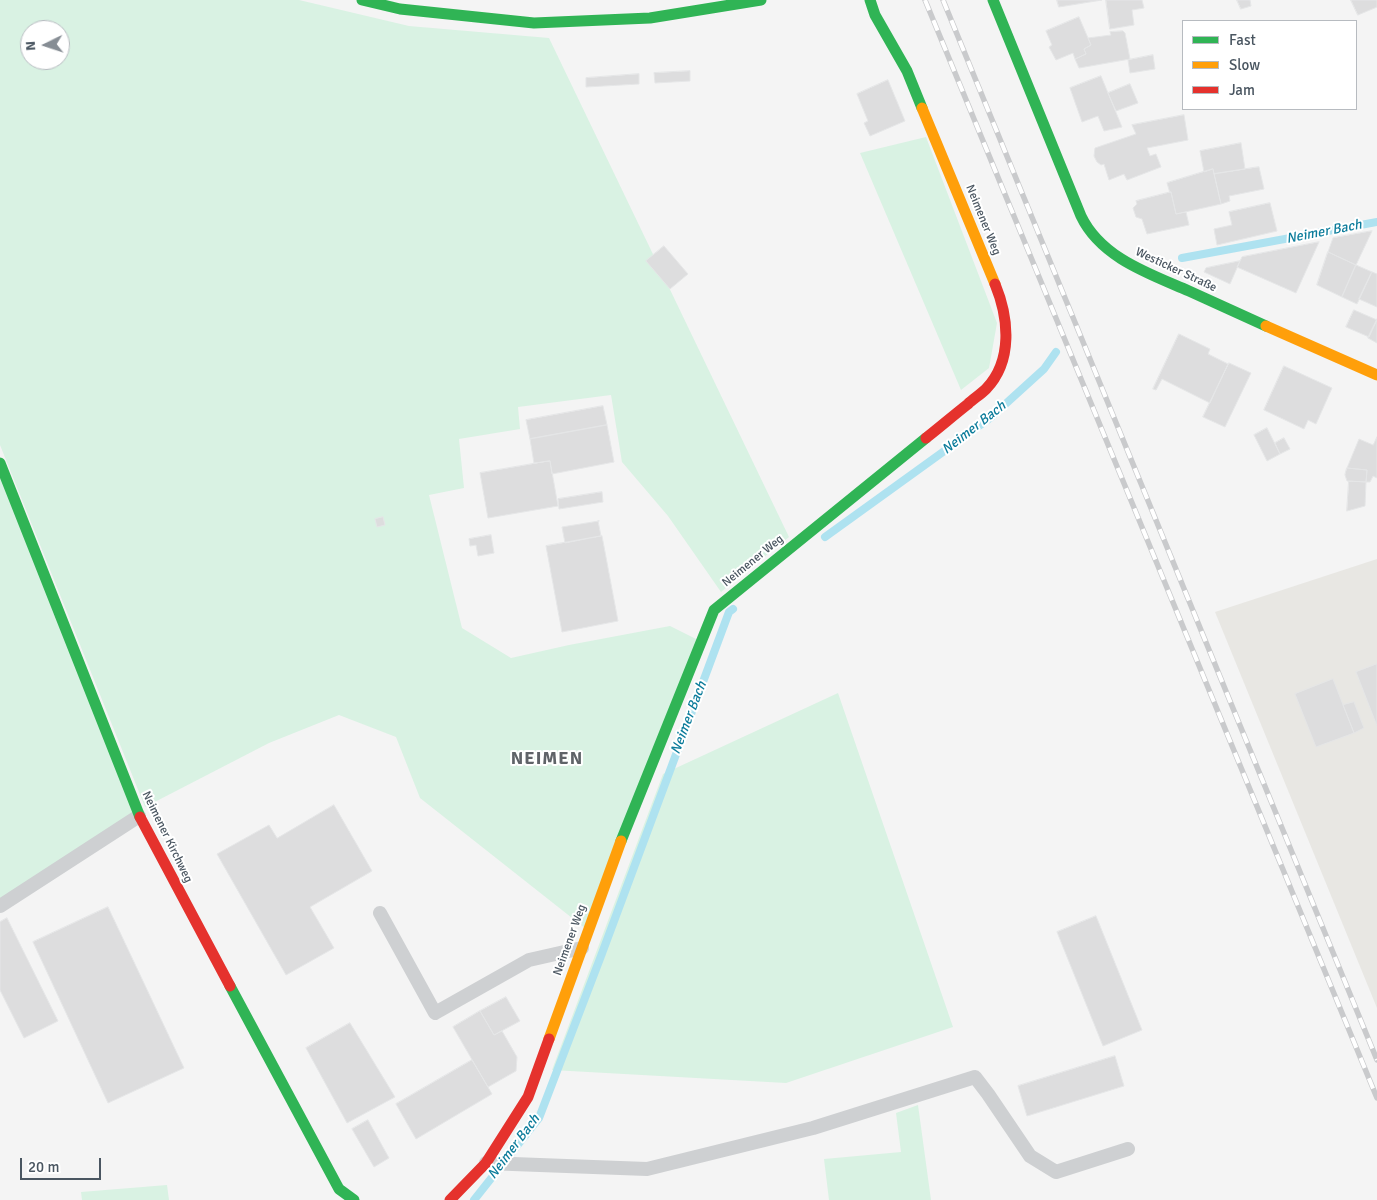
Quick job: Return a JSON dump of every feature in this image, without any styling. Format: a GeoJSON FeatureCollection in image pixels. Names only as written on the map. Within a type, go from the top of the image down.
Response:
{"type":"FeatureCollection","features":[{"type":"Feature","properties":{"kind":"street"},"geometry":{"type":"LineString","coordinates":[[362,0],[400,9],[534,23],[650,18],[761,0]]}},
{"type":"Feature","properties":{"kind":"street","name":"Neimener Weg"},"geometry":{"type":"LineString","coordinates":[[450,1200],[486,1163],[528,1097],[611,866],[714,610],[986,389],[999,370],[1006,348],[1005,320],[1000,297],[907,71],[875,15],[870,0]]}},
{"type":"Feature","properties":{"kind":"street","name":"Westicker Straße"},"geometry":{"type":"LineString","coordinates":[[993,0],[1073,196],[1088,228],[1099,241],[1113,253],[1139,269],[1377,375]]}},
{"type":"Feature","properties":{"kind":"street","name":"Neimener Kirchweg"},"geometry":{"type":"LineString","coordinates":[[0,463],[139,816],[339,1189],[354,1200]]}},
{"type":"Feature","properties":{"kind":"lane"},"geometry":{"type":"LineString","coordinates":[[0,906],[139,816]]}},
{"type":"Feature","properties":{"kind":"lane"},"geometry":{"type":"LineString","coordinates":[[380,913],[435,1013],[530,960],[582,948]]}},
{"type":"Feature","properties":{"kind":"lane"},"geometry":{"type":"LineString","coordinates":[[486,1163],[646,1169],[813,1128],[975,1077],[1030,1156],[1056,1172],[1128,1150]]}},
{"type":"Feature","properties":{"kind":"shaded area"},"geometry":{"type":"Polygon","coordinates":[[[1377,559],[1377,1008],[1215,612],[1377,559]]]}},
{"type":"Feature","properties":{"kind":"green space"},"geometry":{"type":"Polygon","coordinates":[[[0,0],[299,0],[409,26],[549,38],[789,537],[721,592],[668,516],[622,462],[611,395],[518,407],[520,429],[459,439],[464,488],[429,495],[462,628],[511,658],[670,626],[698,640],[586,929],[420,798],[396,737],[339,715],[269,743],[145,807],[0,445],[0,0]]]}},
{"type":"Feature","properties":{"kind":"green space"},"geometry":{"type":"Polygon","coordinates":[[[926,137],[997,323],[989,368],[961,390],[860,153],[926,137]]]}},
{"type":"Feature","properties":{"kind":"green space"},"geometry":{"type":"Polygon","coordinates":[[[0,471],[135,815],[0,902],[0,471]]]}},
{"type":"Feature","properties":{"kind":"green space"},"geometry":{"type":"Polygon","coordinates":[[[838,693],[953,1027],[786,1083],[552,1070],[663,774],[838,693]]]}},
{"type":"Feature","properties":{"kind":"green space"},"geometry":{"type":"Polygon","coordinates":[[[918,1105],[931,1200],[829,1200],[824,1159],[901,1152],[896,1113],[918,1105]]]}},
{"type":"Feature","properties":{"kind":"green space"},"geometry":{"type":"Polygon","coordinates":[[[167,1185],[169,1200],[82,1200],[81,1192],[167,1185]]]}},
{"type":"Feature","properties":{"kind":"building"},"geometry":{"type":"Polygon","coordinates":[[[1057,0],[1102,0],[1059,7],[1057,0]]]}},
{"type":"Feature","properties":{"kind":"building"},"geometry":{"type":"Polygon","coordinates":[[[1106,0],[1142,0],[1144,8],[1132,10],[1134,25],[1110,29],[1106,0]]]}},
{"type":"Feature","properties":{"kind":"building"},"geometry":{"type":"Polygon","coordinates":[[[1237,0],[1250,0],[1251,6],[1241,9],[1237,0]]]}},
{"type":"Feature","properties":{"kind":"building"},"geometry":{"type":"Polygon","coordinates":[[[1351,0],[1377,0],[1377,7],[1358,15],[1351,0]]]}},
{"type":"Feature","properties":{"kind":"building"},"geometry":{"type":"Polygon","coordinates":[[[1079,17],[1091,45],[1084,49],[1086,54],[1075,59],[1073,53],[1056,60],[1049,47],[1052,45],[1046,31],[1079,17]]]}},
{"type":"Feature","properties":{"kind":"building"},"geometry":{"type":"Polygon","coordinates":[[[1123,31],[1130,59],[1079,68],[1075,59],[1086,54],[1084,49],[1091,45],[1088,38],[1111,35],[1110,32],[1123,31]]]}},
{"type":"Feature","properties":{"kind":"building"},"geometry":{"type":"Polygon","coordinates":[[[1153,55],[1155,69],[1130,73],[1128,60],[1153,55]]]}},
{"type":"Feature","properties":{"kind":"building"},"geometry":{"type":"Polygon","coordinates":[[[690,71],[690,81],[655,83],[654,73],[690,71]]]}},
{"type":"Feature","properties":{"kind":"building"},"geometry":{"type":"Polygon","coordinates":[[[639,74],[639,84],[586,87],[586,78],[639,74]]]}},
{"type":"Feature","properties":{"kind":"building"},"geometry":{"type":"Polygon","coordinates":[[[1101,76],[1122,127],[1104,131],[1098,116],[1082,122],[1070,88],[1101,76]]]}},
{"type":"Feature","properties":{"kind":"building"},"geometry":{"type":"Polygon","coordinates":[[[888,80],[905,121],[870,136],[864,123],[868,121],[857,94],[888,80]]]}},
{"type":"Feature","properties":{"kind":"building"},"geometry":{"type":"Polygon","coordinates":[[[1130,84],[1138,103],[1116,111],[1108,93],[1130,84]]]}},
{"type":"Feature","properties":{"kind":"building"},"geometry":{"type":"Polygon","coordinates":[[[1184,115],[1188,140],[1147,148],[1150,156],[1156,154],[1161,167],[1127,180],[1124,174],[1109,180],[1104,164],[1101,165],[1097,162],[1094,156],[1095,148],[1136,134],[1132,125],[1184,115]]]}},
{"type":"Feature","properties":{"kind":"building"},"geometry":{"type":"Polygon","coordinates":[[[1241,143],[1245,169],[1214,174],[1213,169],[1204,172],[1200,151],[1241,143]]]}},
{"type":"Feature","properties":{"kind":"building"},"geometry":{"type":"Polygon","coordinates":[[[1259,167],[1264,189],[1229,196],[1230,201],[1221,204],[1214,174],[1259,167]]]}},
{"type":"Feature","properties":{"kind":"building"},"geometry":{"type":"Polygon","coordinates":[[[1213,169],[1221,204],[1176,214],[1167,183],[1213,169]]]}},
{"type":"Feature","properties":{"kind":"building"},"geometry":{"type":"Polygon","coordinates":[[[1171,192],[1176,214],[1186,212],[1189,225],[1147,234],[1142,219],[1136,217],[1133,208],[1137,204],[1136,201],[1171,192]]]}},
{"type":"Feature","properties":{"kind":"building"},"geometry":{"type":"Polygon","coordinates":[[[1270,203],[1277,231],[1217,245],[1214,229],[1232,225],[1229,212],[1270,203]]]}},
{"type":"Feature","properties":{"kind":"building"},"geometry":{"type":"Polygon","coordinates":[[[1372,231],[1356,265],[1328,252],[1333,238],[1372,231]]]}},
{"type":"Feature","properties":{"kind":"building"},"geometry":{"type":"Polygon","coordinates":[[[1319,242],[1296,293],[1237,267],[1242,257],[1319,242]]]}},
{"type":"Feature","properties":{"kind":"building"},"geometry":{"type":"Polygon","coordinates":[[[664,246],[688,274],[670,289],[646,261],[664,246]]]}},
{"type":"Feature","properties":{"kind":"building"},"geometry":{"type":"Polygon","coordinates":[[[1328,252],[1356,265],[1342,297],[1317,285],[1328,252]]]}},
{"type":"Feature","properties":{"kind":"building"},"geometry":{"type":"Polygon","coordinates":[[[1240,261],[1230,284],[1204,272],[1206,268],[1240,261]]]}},
{"type":"Feature","properties":{"kind":"building"},"geometry":{"type":"Polygon","coordinates":[[[1356,265],[1372,272],[1357,304],[1342,297],[1356,265]]]}},
{"type":"Feature","properties":{"kind":"building"},"geometry":{"type":"Polygon","coordinates":[[[1372,272],[1377,274],[1377,307],[1359,299],[1372,272]]]}},
{"type":"Feature","properties":{"kind":"building"},"geometry":{"type":"Polygon","coordinates":[[[1354,310],[1377,320],[1369,337],[1346,327],[1354,310]]]}},
{"type":"Feature","properties":{"kind":"building"},"geometry":{"type":"Polygon","coordinates":[[[1377,319],[1377,343],[1368,338],[1377,319]]]}},
{"type":"Feature","properties":{"kind":"building"},"geometry":{"type":"Polygon","coordinates":[[[1179,334],[1210,349],[1208,354],[1228,364],[1210,403],[1162,379],[1156,390],[1153,389],[1179,334]]]}},
{"type":"Feature","properties":{"kind":"building"},"geometry":{"type":"Polygon","coordinates":[[[1229,363],[1251,373],[1225,427],[1203,417],[1229,363]]]}},
{"type":"Feature","properties":{"kind":"building"},"geometry":{"type":"Polygon","coordinates":[[[1284,366],[1332,388],[1316,424],[1308,420],[1304,429],[1264,410],[1284,366]]]}},
{"type":"Feature","properties":{"kind":"building"},"geometry":{"type":"Polygon","coordinates":[[[603,406],[607,425],[530,439],[526,420],[603,406]]]}},
{"type":"Feature","properties":{"kind":"building"},"geometry":{"type":"Polygon","coordinates":[[[607,425],[614,462],[552,474],[550,461],[534,463],[530,439],[607,425]]]}},
{"type":"Feature","properties":{"kind":"building"},"geometry":{"type":"Polygon","coordinates":[[[1267,428],[1280,454],[1267,461],[1254,435],[1267,428]]]}},
{"type":"Feature","properties":{"kind":"building"},"geometry":{"type":"Polygon","coordinates":[[[1377,437],[1377,478],[1373,476],[1370,482],[1366,482],[1367,470],[1347,468],[1359,439],[1373,445],[1377,437]]]}},
{"type":"Feature","properties":{"kind":"building"},"geometry":{"type":"Polygon","coordinates":[[[1284,438],[1290,449],[1280,454],[1275,443],[1284,438]]]}},
{"type":"Feature","properties":{"kind":"building"},"geometry":{"type":"Polygon","coordinates":[[[550,461],[558,506],[488,518],[480,473],[550,461]]]}},
{"type":"Feature","properties":{"kind":"building"},"geometry":{"type":"Polygon","coordinates":[[[1347,468],[1367,470],[1366,482],[1347,481],[1345,475],[1347,468]]]}},
{"type":"Feature","properties":{"kind":"building"},"geometry":{"type":"Polygon","coordinates":[[[1349,481],[1366,482],[1365,506],[1347,511],[1349,481]]]}},
{"type":"Feature","properties":{"kind":"building"},"geometry":{"type":"Polygon","coordinates":[[[602,492],[603,502],[559,509],[558,499],[602,492]]]}},
{"type":"Feature","properties":{"kind":"building"},"geometry":{"type":"Polygon","coordinates":[[[383,517],[385,525],[377,527],[375,519],[383,517]]]}},
{"type":"Feature","properties":{"kind":"building"},"geometry":{"type":"Polygon","coordinates":[[[598,521],[601,536],[565,543],[562,527],[598,521]]]}},
{"type":"Feature","properties":{"kind":"building"},"geometry":{"type":"Polygon","coordinates":[[[491,535],[494,553],[478,556],[476,545],[470,546],[469,539],[491,535]]]}},
{"type":"Feature","properties":{"kind":"building"},"geometry":{"type":"Polygon","coordinates":[[[602,536],[618,621],[562,632],[546,546],[602,536]]]}},
{"type":"Feature","properties":{"kind":"building"},"geometry":{"type":"Polygon","coordinates":[[[1377,664],[1377,726],[1356,672],[1377,664]]]}},
{"type":"Feature","properties":{"kind":"building"},"geometry":{"type":"Polygon","coordinates":[[[1333,679],[1354,733],[1316,747],[1295,694],[1333,679]]]}},
{"type":"Feature","properties":{"kind":"building"},"geometry":{"type":"Polygon","coordinates":[[[1354,702],[1364,728],[1354,733],[1343,705],[1354,702]]]}},
{"type":"Feature","properties":{"kind":"building"},"geometry":{"type":"Polygon","coordinates":[[[334,805],[372,871],[310,907],[334,948],[286,975],[217,854],[269,825],[277,838],[334,805]]]}},
{"type":"Feature","properties":{"kind":"building"},"geometry":{"type":"Polygon","coordinates":[[[108,907],[184,1068],[108,1103],[33,942],[108,907]]]}},
{"type":"Feature","properties":{"kind":"building"},"geometry":{"type":"Polygon","coordinates":[[[1096,916],[1142,1030],[1103,1046],[1057,932],[1096,916]]]}},
{"type":"Feature","properties":{"kind":"building"},"geometry":{"type":"Polygon","coordinates":[[[7,918],[58,1021],[24,1038],[0,990],[0,922],[7,918]]]}},
{"type":"Feature","properties":{"kind":"building"},"geometry":{"type":"Polygon","coordinates":[[[506,997],[520,1021],[494,1035],[480,1011],[506,997]]]}},
{"type":"Feature","properties":{"kind":"building"},"geometry":{"type":"Polygon","coordinates":[[[480,1011],[494,1035],[502,1031],[517,1057],[516,1071],[488,1087],[453,1027],[480,1011]]]}},
{"type":"Feature","properties":{"kind":"building"},"geometry":{"type":"Polygon","coordinates":[[[350,1023],[395,1097],[347,1123],[306,1048],[350,1023]]]}},
{"type":"Feature","properties":{"kind":"building"},"geometry":{"type":"Polygon","coordinates":[[[1115,1056],[1124,1086],[1027,1116],[1018,1086],[1115,1056]]]}},
{"type":"Feature","properties":{"kind":"building"},"geometry":{"type":"Polygon","coordinates":[[[472,1060],[492,1094],[416,1139],[396,1104],[472,1060]]]}},
{"type":"Feature","properties":{"kind":"building"},"geometry":{"type":"Polygon","coordinates":[[[368,1120],[389,1158],[374,1167],[352,1129],[368,1120]]]}},
{"type":"Feature","properties":{"kind":"waterway","name":"Neimer Bach"},"geometry":{"type":"LineString","coordinates":[[1182,258],[1377,222]]}},
{"type":"Feature","properties":{"kind":"waterway","name":"Neimer Bach"},"geometry":{"type":"LineString","coordinates":[[825,537],[990,418],[1044,369],[1056,352]]}},
{"type":"Feature","properties":{"kind":"waterway","name":"Neimer Bach"},"geometry":{"type":"LineString","coordinates":[[474,1200],[539,1118],[729,612],[733,609]]}},
{"type":"Feature","properties":{"kind":"railway"},"geometry":{"type":"LineString","coordinates":[[925,0],[1377,1098]]}},
{"type":"Feature","properties":{"kind":"railway"},"geometry":{"type":"LineString","coordinates":[[943,0],[1377,1060]]}},
{"type":"Feature","properties":{"kind":"traffic: fast"},"geometry":{"type":"LineString","coordinates":[[362,0],[400,9],[534,23],[650,18],[761,0]]}},
{"type":"Feature","properties":{"kind":"traffic: fast"},"geometry":{"type":"LineString","coordinates":[[870,0],[875,15],[907,71],[922,108]]}},
{"type":"Feature","properties":{"kind":"traffic: fast"},"geometry":{"type":"LineString","coordinates":[[993,0],[1081,216],[1090,231],[1114,254],[1128,263],[1266,326]]}},
{"type":"Feature","properties":{"kind":"traffic: fast"},"geometry":{"type":"LineString","coordinates":[[621,841],[714,610],[926,438]]}},
{"type":"Feature","properties":{"kind":"traffic: fast"},"geometry":{"type":"LineString","coordinates":[[0,463],[140,817]]}},
{"type":"Feature","properties":{"kind":"traffic: fast"},"geometry":{"type":"LineString","coordinates":[[230,986],[339,1189],[354,1200]]}},
{"type":"Feature","properties":{"kind":"traffic: slow"},"geometry":{"type":"LineString","coordinates":[[922,108],[995,284]]}},
{"type":"Feature","properties":{"kind":"traffic: slow"},"geometry":{"type":"LineString","coordinates":[[1266,326],[1377,375]]}},
{"type":"Feature","properties":{"kind":"traffic: slow"},"geometry":{"type":"LineString","coordinates":[[549,1039],[621,841]]}},
{"type":"Feature","properties":{"kind":"traffic: jam"},"geometry":{"type":"LineString","coordinates":[[926,438],[986,389],[995,378],[1001,366],[1006,339],[1005,325],[1000,297],[995,284]]}},
{"type":"Feature","properties":{"kind":"traffic: jam"},"geometry":{"type":"LineString","coordinates":[[140,817],[230,986]]}},
{"type":"Feature","properties":{"kind":"traffic: jam"},"geometry":{"type":"LineString","coordinates":[[450,1200],[486,1163],[528,1097],[549,1039]]}},
{"type":"Feature","properties":{"kind":"district","name":"NEIMEN"},"geometry":{"type":"Point","coordinates":[547,759]}}]}
